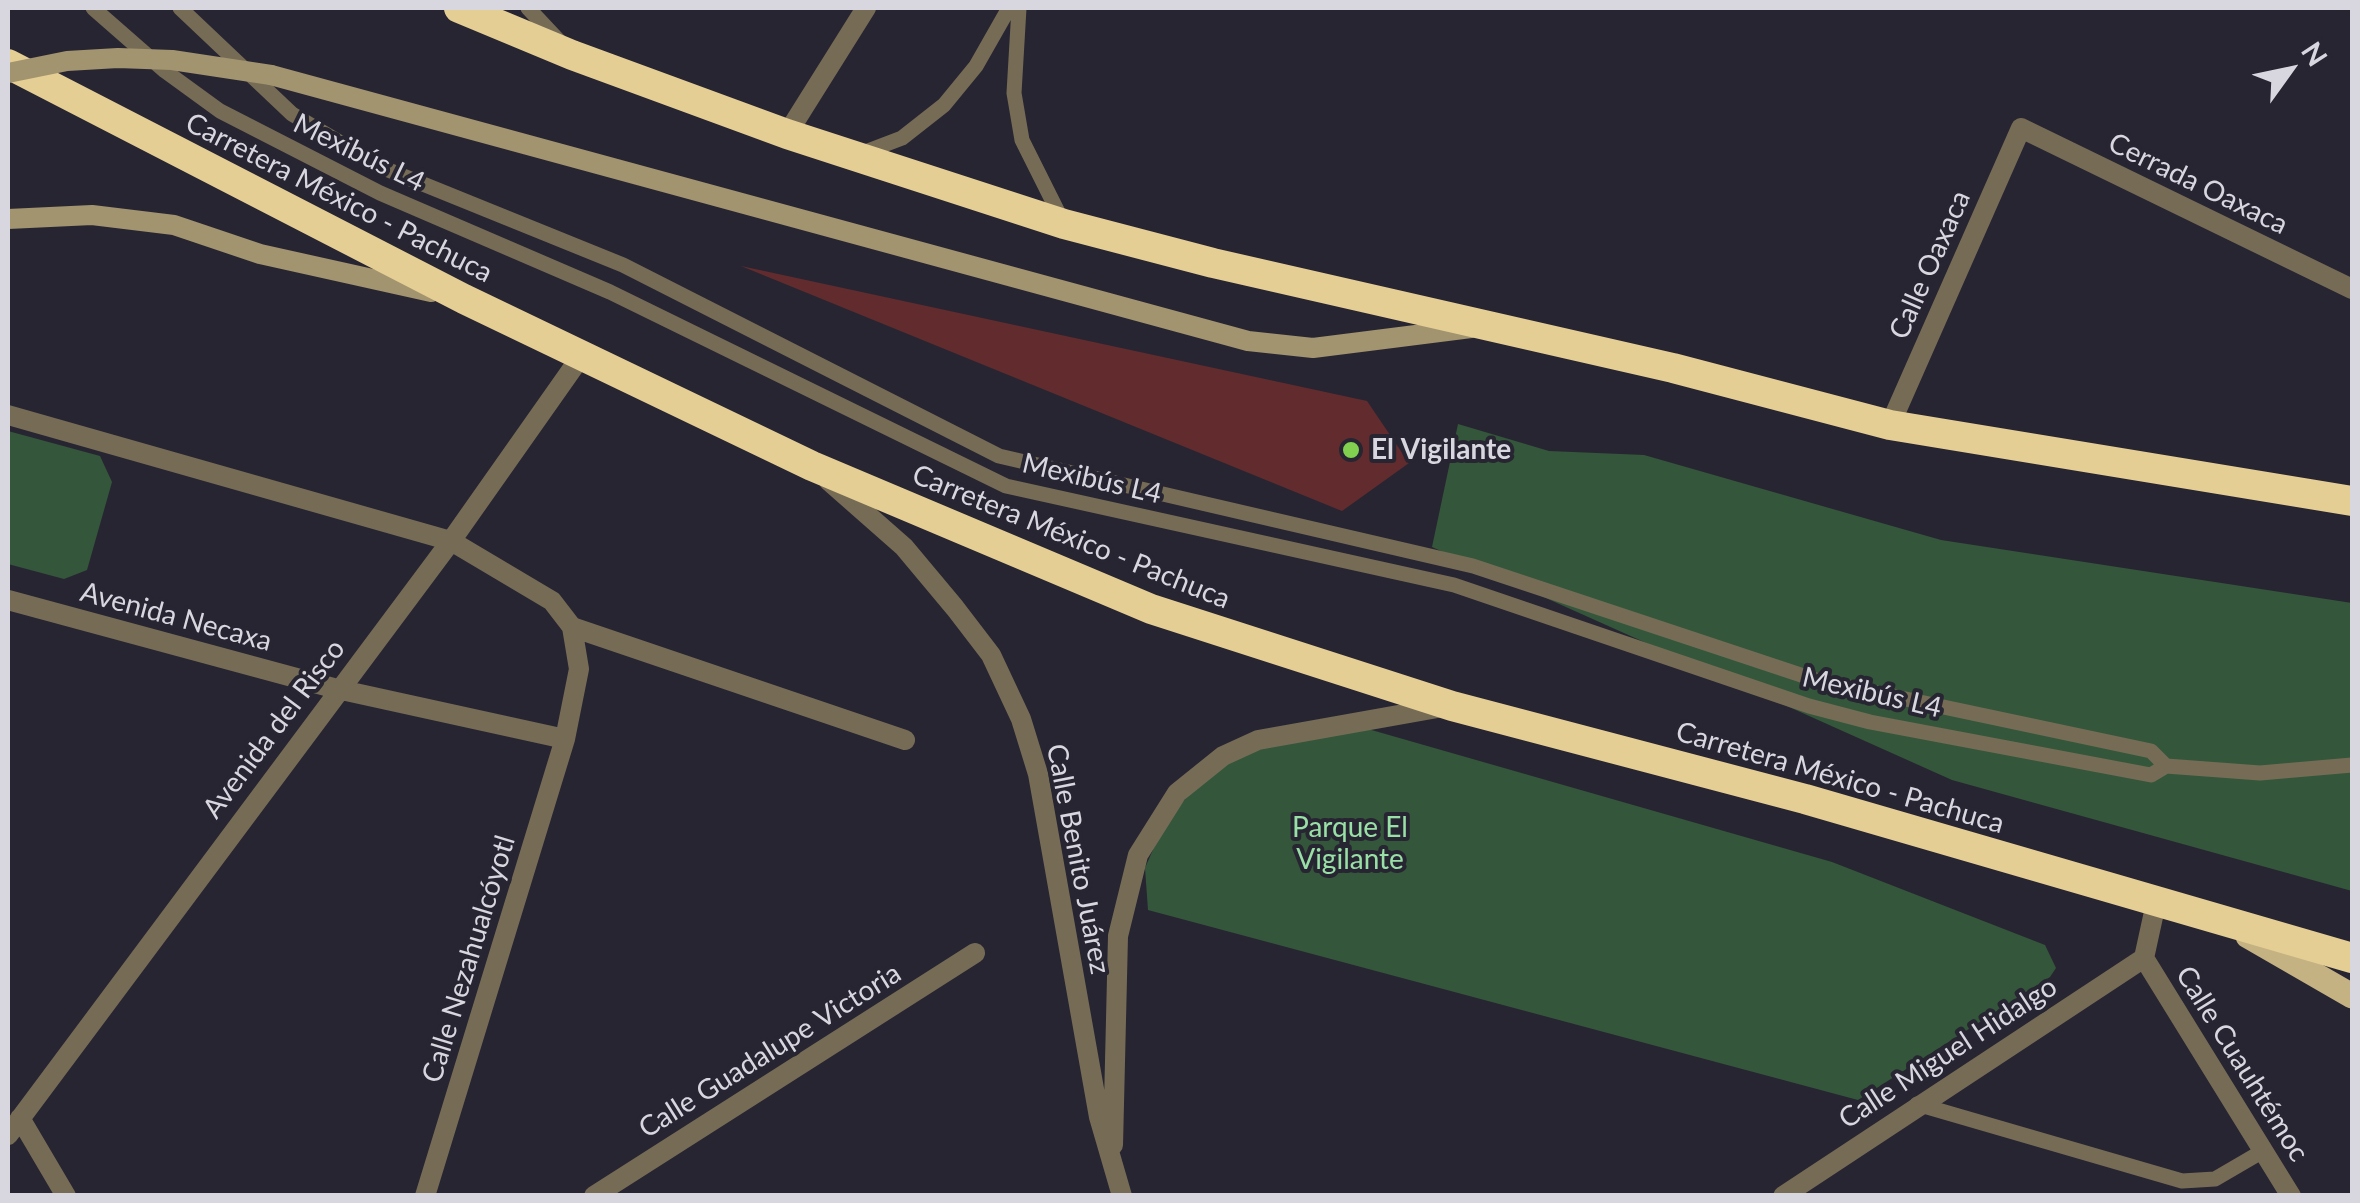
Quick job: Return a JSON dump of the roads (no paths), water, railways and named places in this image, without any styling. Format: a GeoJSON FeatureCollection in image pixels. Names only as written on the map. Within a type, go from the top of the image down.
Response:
{"type":"FeatureCollection","features":[{"type":"Feature","properties":{"kind":"highway"},"geometry":{"type":"LineString","coordinates":[[459,8],[572,55],[786,134],[1064,224],[1349,297],[1674,368],[1890,425],[2352,501]]}},
{"type":"Feature","properties":{"kind":"highway","name":"Carretera México - Pachuca"},"geometry":{"type":"LineString","coordinates":[[8,64],[464,299],[812,466],[1150,610],[1452,706],[1805,799],[2231,926],[2352,958]]}},
{"type":"Feature","properties":{"kind":"main road"},"geometry":{"type":"LineString","coordinates":[[8,73],[67,61],[118,58],[172,60],[270,75],[1248,341],[1313,348],[1488,326]]}},
{"type":"Feature","properties":{"kind":"main road"},"geometry":{"type":"LineString","coordinates":[[8,219],[92,215],[174,225],[260,254],[464,299]]}},
{"type":"Feature","properties":{"kind":"main road"},"geometry":{"type":"LineString","coordinates":[[2231,926],[2352,996]]}},
{"type":"Feature","properties":{"kind":"street"},"geometry":{"type":"LineString","coordinates":[[786,134],[866,8]]}},
{"type":"Feature","properties":{"kind":"street","name":"Cerrada Oaxaca"},"geometry":{"type":"LineString","coordinates":[[2020,128],[2352,289]]}},
{"type":"Feature","properties":{"kind":"street","name":"Calle Oaxaca"},"geometry":{"type":"LineString","coordinates":[[1890,425],[2020,128]]}},
{"type":"Feature","properties":{"kind":"street","name":"Avenida del Risco"},"geometry":{"type":"LineString","coordinates":[[14,1126],[451,541],[582,355]]}},
{"type":"Feature","properties":{"kind":"street"},"geometry":{"type":"LineString","coordinates":[[8,416],[451,541],[552,601],[572,627],[905,740]]}},
{"type":"Feature","properties":{"kind":"street","name":"Calle Benito Juárez"},"geometry":{"type":"LineString","coordinates":[[812,466],[904,547],[955,608],[991,655],[1020,719],[1038,774],[1099,1117],[1122,1196]]}},
{"type":"Feature","properties":{"kind":"street","name":"Avenida Necaxa"},"geometry":{"type":"LineString","coordinates":[[8,600],[337,690],[565,739]]}},
{"type":"Feature","properties":{"kind":"street","name":"Calle Nezahualcóyotl"},"geometry":{"type":"LineString","coordinates":[[425,1196],[565,739],[579,669],[572,627]]}},
{"type":"Feature","properties":{"kind":"street","name":"Calle Benito Juárez"},"geometry":{"type":"LineString","coordinates":[[1112,1157],[1118,936],[1138,855],[1156,822],[1195,776],[1258,740],[1452,706]]}},
{"type":"Feature","properties":{"kind":"street","name":"Calle Cuauhtémoc"},"geometry":{"type":"LineString","coordinates":[[2156,903],[2144,958],[2290,1196]]}},
{"type":"Feature","properties":{"kind":"street","name":"Calle Guadalupe Victoria"},"geometry":{"type":"LineString","coordinates":[[594,1196],[975,954]]}},
{"type":"Feature","properties":{"kind":"street","name":"Calle Miguel Hidalgo"},"geometry":{"type":"LineString","coordinates":[[1783,1196],[1917,1104],[2144,958]]}},
{"type":"Feature","properties":{"kind":"street"},"geometry":{"type":"LineString","coordinates":[[14,1126],[66,1196]]}},
{"type":"Feature","properties":{"kind":"lane","name":"Mexibús L4"},"geometry":{"type":"LineString","coordinates":[[92,8],[165,72],[220,111],[380,193],[610,292],[1006,486],[1454,585],[1870,722],[2151,775],[2166,766],[2260,773],[2352,766]]}},
{"type":"Feature","properties":{"kind":"lane","name":"Mexibús L4"},"geometry":{"type":"LineString","coordinates":[[180,8],[292,114],[381,167],[623,265],[999,456],[1473,566],[1816,680],[2151,751],[2166,766]]}},
{"type":"Feature","properties":{"kind":"lane"},"geometry":{"type":"LineString","coordinates":[[528,8],[572,55]]}},
{"type":"Feature","properties":{"kind":"lane"},"geometry":{"type":"LineString","coordinates":[[854,156],[902,138],[944,104],[976,66],[1008,8]]}},
{"type":"Feature","properties":{"kind":"lane"},"geometry":{"type":"LineString","coordinates":[[1019,8],[1014,93],[1022,140],[1064,224]]}},
{"type":"Feature","properties":{"kind":"lane"},"geometry":{"type":"LineString","coordinates":[[1917,1104],[2182,1181],[2215,1179],[2263,1151]]}},
{"type":"Feature","properties":{"kind":"place","name":"El Vigilante"},"geometry":{"type":"Point","coordinates":[1351,450]}},
{"type":"Feature","properties":{"kind":"park label","name":"Parque El Vigilante"},"geometry":{"type":"Point","coordinates":[1350,844]}}]}
